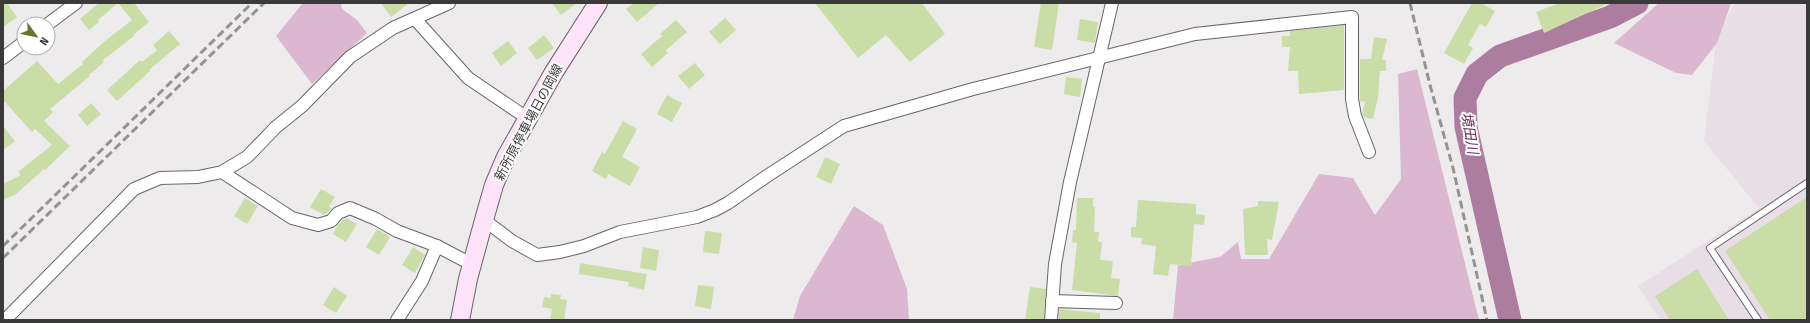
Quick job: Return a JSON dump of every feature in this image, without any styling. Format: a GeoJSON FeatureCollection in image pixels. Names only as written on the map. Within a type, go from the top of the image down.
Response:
{"type":"FeatureCollection","features":[{"type":"Feature","properties":{"kind":"main road","name":"新所原停車場日の岡線"},"geometry":{"type":"LineString","coordinates":[[460,320],[484,220],[494,185],[506,157],[554,72],[598,3]]}},
{"type":"Feature","properties":{"kind":"street"},"geometry":{"type":"LineString","coordinates":[[56,18],[76,3]]}},
{"type":"Feature","properties":{"kind":"street"},"geometry":{"type":"LineString","coordinates":[[5,320],[134,189],[160,178],[198,177],[222,172],[247,157],[276,127],[302,106],[350,57],[393,28],[449,3]]}},
{"type":"Feature","properties":{"kind":"street"},"geometry":{"type":"LineString","coordinates":[[1051,320],[1055,264],[1070,182],[1112,3]]}},
{"type":"Feature","properties":{"kind":"street"},"geometry":{"type":"LineString","coordinates":[[484,220],[512,241],[537,255],[560,252],[584,246],[620,232],[697,217],[728,203],[844,126],[973,89],[1195,34],[1352,17],[1350,74],[1354,116],[1369,152]]}},
{"type":"Feature","properties":{"kind":"street"},"geometry":{"type":"LineString","coordinates":[[415,19],[468,78],[527,118]]}},
{"type":"Feature","properties":{"kind":"street"},"geometry":{"type":"LineString","coordinates":[[3,58],[16,48]]}},
{"type":"Feature","properties":{"kind":"street"},"geometry":{"type":"LineString","coordinates":[[222,172],[292,218],[318,225],[331,221],[338,213],[350,208],[376,219],[396,231],[437,246],[473,265]]}},
{"type":"Feature","properties":{"kind":"street"},"geometry":{"type":"LineString","coordinates":[[397,320],[422,281],[437,246]]}},
{"type":"Feature","properties":{"kind":"street"},"geometry":{"type":"LineString","coordinates":[[1052,301],[1116,303]]}},
{"type":"Feature","properties":{"kind":"lane"},"geometry":{"type":"LineString","coordinates":[[1758,320],[1710,248],[1807,183]]}},
{"type":"Feature","properties":{"kind":"shaded area"},"geometry":{"type":"Polygon","coordinates":[[[303,3],[341,3],[342,9],[357,20],[367,33],[312,84],[276,36],[303,3]]]}},
{"type":"Feature","properties":{"kind":"shaded area"},"geometry":{"type":"Polygon","coordinates":[[[1659,3],[1731,3],[1717,43],[1692,75],[1676,73],[1614,43],[1659,3]]]}},
{"type":"Feature","properties":{"kind":"shaded area"},"geometry":{"type":"Polygon","coordinates":[[[1735,3],[1807,3],[1807,320],[1660,320],[1638,286],[1759,208],[1704,141],[1717,33],[1735,3]]]}},
{"type":"Feature","properties":{"kind":"shaded area"},"geometry":{"type":"Polygon","coordinates":[[[1417,69],[1479,320],[1173,320],[1178,265],[1220,257],[1238,242],[1241,259],[1269,259],[1319,174],[1353,178],[1375,215],[1401,179],[1398,74],[1417,69]]]}},
{"type":"Feature","properties":{"kind":"shaded area"},"geometry":{"type":"Polygon","coordinates":[[[854,206],[883,225],[907,289],[909,320],[793,320],[800,296],[854,206]]]}},
{"type":"Feature","properties":{"kind":"building"},"geometry":{"type":"Polygon","coordinates":[[[3,3],[7,3],[16,18],[3,27],[3,3]]]}},
{"type":"Feature","properties":{"kind":"building"},"geometry":{"type":"Polygon","coordinates":[[[99,3],[118,3],[89,30],[80,19],[99,3]]]}},
{"type":"Feature","properties":{"kind":"building"},"geometry":{"type":"Polygon","coordinates":[[[118,3],[134,3],[149,22],[133,35],[134,36],[103,60],[104,62],[89,75],[90,76],[50,109],[53,112],[44,121],[70,146],[45,170],[44,169],[16,194],[3,200],[3,184],[21,175],[18,172],[52,145],[35,129],[32,132],[3,100],[3,91],[37,61],[58,84],[83,64],[82,62],[105,41],[132,20],[118,3]]]}},
{"type":"Feature","properties":{"kind":"building"},"geometry":{"type":"Polygon","coordinates":[[[381,3],[409,3],[391,17],[381,3]]]}},
{"type":"Feature","properties":{"kind":"building"},"geometry":{"type":"Polygon","coordinates":[[[552,3],[577,3],[561,15],[552,3]]]}},
{"type":"Feature","properties":{"kind":"building"},"geometry":{"type":"Polygon","coordinates":[[[634,3],[659,3],[637,22],[626,9],[634,3]]]}},
{"type":"Feature","properties":{"kind":"building"},"geometry":{"type":"Polygon","coordinates":[[[815,3],[922,3],[945,34],[910,62],[886,35],[858,58],[815,3]]]}},
{"type":"Feature","properties":{"kind":"building"},"geometry":{"type":"Polygon","coordinates":[[[1041,3],[1059,3],[1052,50],[1034,47],[1041,3]]]}},
{"type":"Feature","properties":{"kind":"building"},"geometry":{"type":"Polygon","coordinates":[[[1472,3],[1481,3],[1495,11],[1486,27],[1480,24],[1468,45],[1473,48],[1464,64],[1444,53],[1472,3]]]}},
{"type":"Feature","properties":{"kind":"building"},"geometry":{"type":"Polygon","coordinates":[[[1559,3],[1609,3],[1544,33],[1536,12],[1559,3]]]}},
{"type":"Feature","properties":{"kind":"building"},"geometry":{"type":"Polygon","coordinates":[[[725,18],[736,30],[720,44],[709,32],[725,18]]]}},
{"type":"Feature","properties":{"kind":"building"},"geometry":{"type":"Polygon","coordinates":[[[1080,19],[1098,22],[1095,43],[1077,40],[1080,19]]]}},
{"type":"Feature","properties":{"kind":"building"},"geometry":{"type":"Polygon","coordinates":[[[676,20],[687,32],[666,50],[668,53],[652,67],[641,54],[662,36],[660,34],[676,20]]]}},
{"type":"Feature","properties":{"kind":"building"},"geometry":{"type":"Polygon","coordinates":[[[1344,25],[1344,90],[1299,94],[1298,71],[1288,71],[1290,47],[1282,47],[1282,36],[1290,36],[1290,31],[1344,25]]]}},
{"type":"Feature","properties":{"kind":"building"},"geometry":{"type":"Polygon","coordinates":[[[169,31],[180,44],[149,70],[150,71],[117,101],[107,90],[140,60],[142,62],[157,50],[153,45],[169,31]]]}},
{"type":"Feature","properties":{"kind":"building"},"geometry":{"type":"Polygon","coordinates":[[[544,35],[554,48],[537,60],[528,48],[544,35]]]}},
{"type":"Feature","properties":{"kind":"building"},"geometry":{"type":"Polygon","coordinates":[[[1374,37],[1387,39],[1382,60],[1386,60],[1386,71],[1380,71],[1378,98],[1373,119],[1364,117],[1362,114],[1365,102],[1360,101],[1360,59],[1371,59],[1374,37]]]}},
{"type":"Feature","properties":{"kind":"building"},"geometry":{"type":"Polygon","coordinates":[[[508,41],[517,53],[501,66],[492,53],[508,41]]]}},
{"type":"Feature","properties":{"kind":"building"},"geometry":{"type":"Polygon","coordinates":[[[695,63],[705,75],[689,89],[678,76],[695,63]]]}},
{"type":"Feature","properties":{"kind":"building"},"geometry":{"type":"Polygon","coordinates":[[[1066,77],[1082,79],[1080,97],[1064,94],[1066,77]]]}},
{"type":"Feature","properties":{"kind":"building"},"geometry":{"type":"Polygon","coordinates":[[[667,95],[682,103],[672,122],[657,114],[667,95]]]}},
{"type":"Feature","properties":{"kind":"building"},"geometry":{"type":"Polygon","coordinates":[[[91,103],[101,114],[87,126],[78,115],[91,103]]]}},
{"type":"Feature","properties":{"kind":"building"},"geometry":{"type":"Polygon","coordinates":[[[623,121],[637,129],[622,157],[640,167],[630,186],[608,174],[606,179],[592,171],[602,152],[605,154],[623,121]]]}},
{"type":"Feature","properties":{"kind":"building"},"geometry":{"type":"Polygon","coordinates":[[[3,126],[15,141],[3,150],[3,126]]]}},
{"type":"Feature","properties":{"kind":"building"},"geometry":{"type":"Polygon","coordinates":[[[825,157],[840,164],[831,184],[816,177],[825,157]]]}},
{"type":"Feature","properties":{"kind":"building"},"geometry":{"type":"Polygon","coordinates":[[[321,189],[335,197],[329,206],[332,209],[324,215],[310,207],[321,189]]]}},
{"type":"Feature","properties":{"kind":"building"},"geometry":{"type":"Polygon","coordinates":[[[1807,197],[1807,320],[1770,320],[1725,251],[1807,197]]]}},
{"type":"Feature","properties":{"kind":"building"},"geometry":{"type":"Polygon","coordinates":[[[245,198],[258,206],[247,224],[234,216],[245,198]]]}},
{"type":"Feature","properties":{"kind":"building"},"geometry":{"type":"Polygon","coordinates":[[[1077,198],[1093,198],[1093,207],[1095,207],[1094,232],[1099,232],[1098,242],[1102,242],[1100,260],[1113,261],[1111,278],[1120,279],[1118,296],[1072,290],[1077,243],[1072,242],[1073,230],[1076,230],[1077,198]]]}},
{"type":"Feature","properties":{"kind":"building"},"geometry":{"type":"Polygon","coordinates":[[[1138,200],[1196,204],[1196,214],[1205,215],[1204,225],[1194,224],[1191,266],[1170,264],[1168,276],[1153,274],[1156,246],[1141,244],[1142,238],[1131,237],[1131,227],[1136,227],[1138,200]]]}},
{"type":"Feature","properties":{"kind":"building"},"geometry":{"type":"Polygon","coordinates":[[[1258,201],[1279,202],[1272,240],[1267,239],[1268,255],[1245,255],[1243,209],[1258,206],[1258,201]]]}},
{"type":"Feature","properties":{"kind":"building"},"geometry":{"type":"Polygon","coordinates":[[[346,218],[357,224],[346,242],[333,234],[338,224],[346,218]]]}},
{"type":"Feature","properties":{"kind":"building"},"geometry":{"type":"Polygon","coordinates":[[[377,229],[390,237],[379,255],[366,247],[377,229]]]}},
{"type":"Feature","properties":{"kind":"building"},"geometry":{"type":"Polygon","coordinates":[[[705,231],[722,233],[719,254],[703,252],[705,231]]]}},
{"type":"Feature","properties":{"kind":"building"},"geometry":{"type":"Polygon","coordinates":[[[413,247],[425,255],[415,273],[402,265],[413,247]]]}},
{"type":"Feature","properties":{"kind":"building"},"geometry":{"type":"Polygon","coordinates":[[[643,247],[659,250],[656,271],[640,268],[643,247]]]}},
{"type":"Feature","properties":{"kind":"building"},"geometry":{"type":"Polygon","coordinates":[[[580,263],[647,274],[644,290],[628,286],[629,282],[579,274],[580,263]]]}},
{"type":"Feature","properties":{"kind":"building"},"geometry":{"type":"Polygon","coordinates":[[[1697,269],[1729,320],[1670,320],[1655,296],[1697,269]]]}},
{"type":"Feature","properties":{"kind":"building"},"geometry":{"type":"Polygon","coordinates":[[[698,285],[714,287],[711,309],[695,306],[698,285]]]}},
{"type":"Feature","properties":{"kind":"building"},"geometry":{"type":"Polygon","coordinates":[[[334,287],[347,296],[336,313],[323,305],[334,287]]]}},
{"type":"Feature","properties":{"kind":"building"},"geometry":{"type":"Polygon","coordinates":[[[1030,287],[1046,289],[1044,320],[1025,320],[1030,287]]]}},
{"type":"Feature","properties":{"kind":"building"},"geometry":{"type":"Polygon","coordinates":[[[551,294],[561,295],[560,299],[567,300],[564,320],[550,320],[552,309],[542,307],[544,297],[551,298],[551,294]]]}},
{"type":"Feature","properties":{"kind":"building"},"geometry":{"type":"Polygon","coordinates":[[[1059,309],[1100,313],[1100,320],[1059,320],[1059,309]]]}},
{"type":"Feature","properties":{"kind":"waterway","name":"境田川"},"geometry":{"type":"LineString","coordinates":[[1510,320],[1466,127],[1465,98],[1477,74],[1500,56],[1610,17],[1637,3]]}},
{"type":"Feature","properties":{"kind":"railway"},"geometry":{"type":"LineString","coordinates":[[3,246],[252,3]]}},
{"type":"Feature","properties":{"kind":"railway"},"geometry":{"type":"LineString","coordinates":[[3,258],[264,3]]}},
{"type":"Feature","properties":{"kind":"railway"},"geometry":{"type":"LineString","coordinates":[[1410,3],[1430,85],[1453,168],[1487,320]]}}]}
